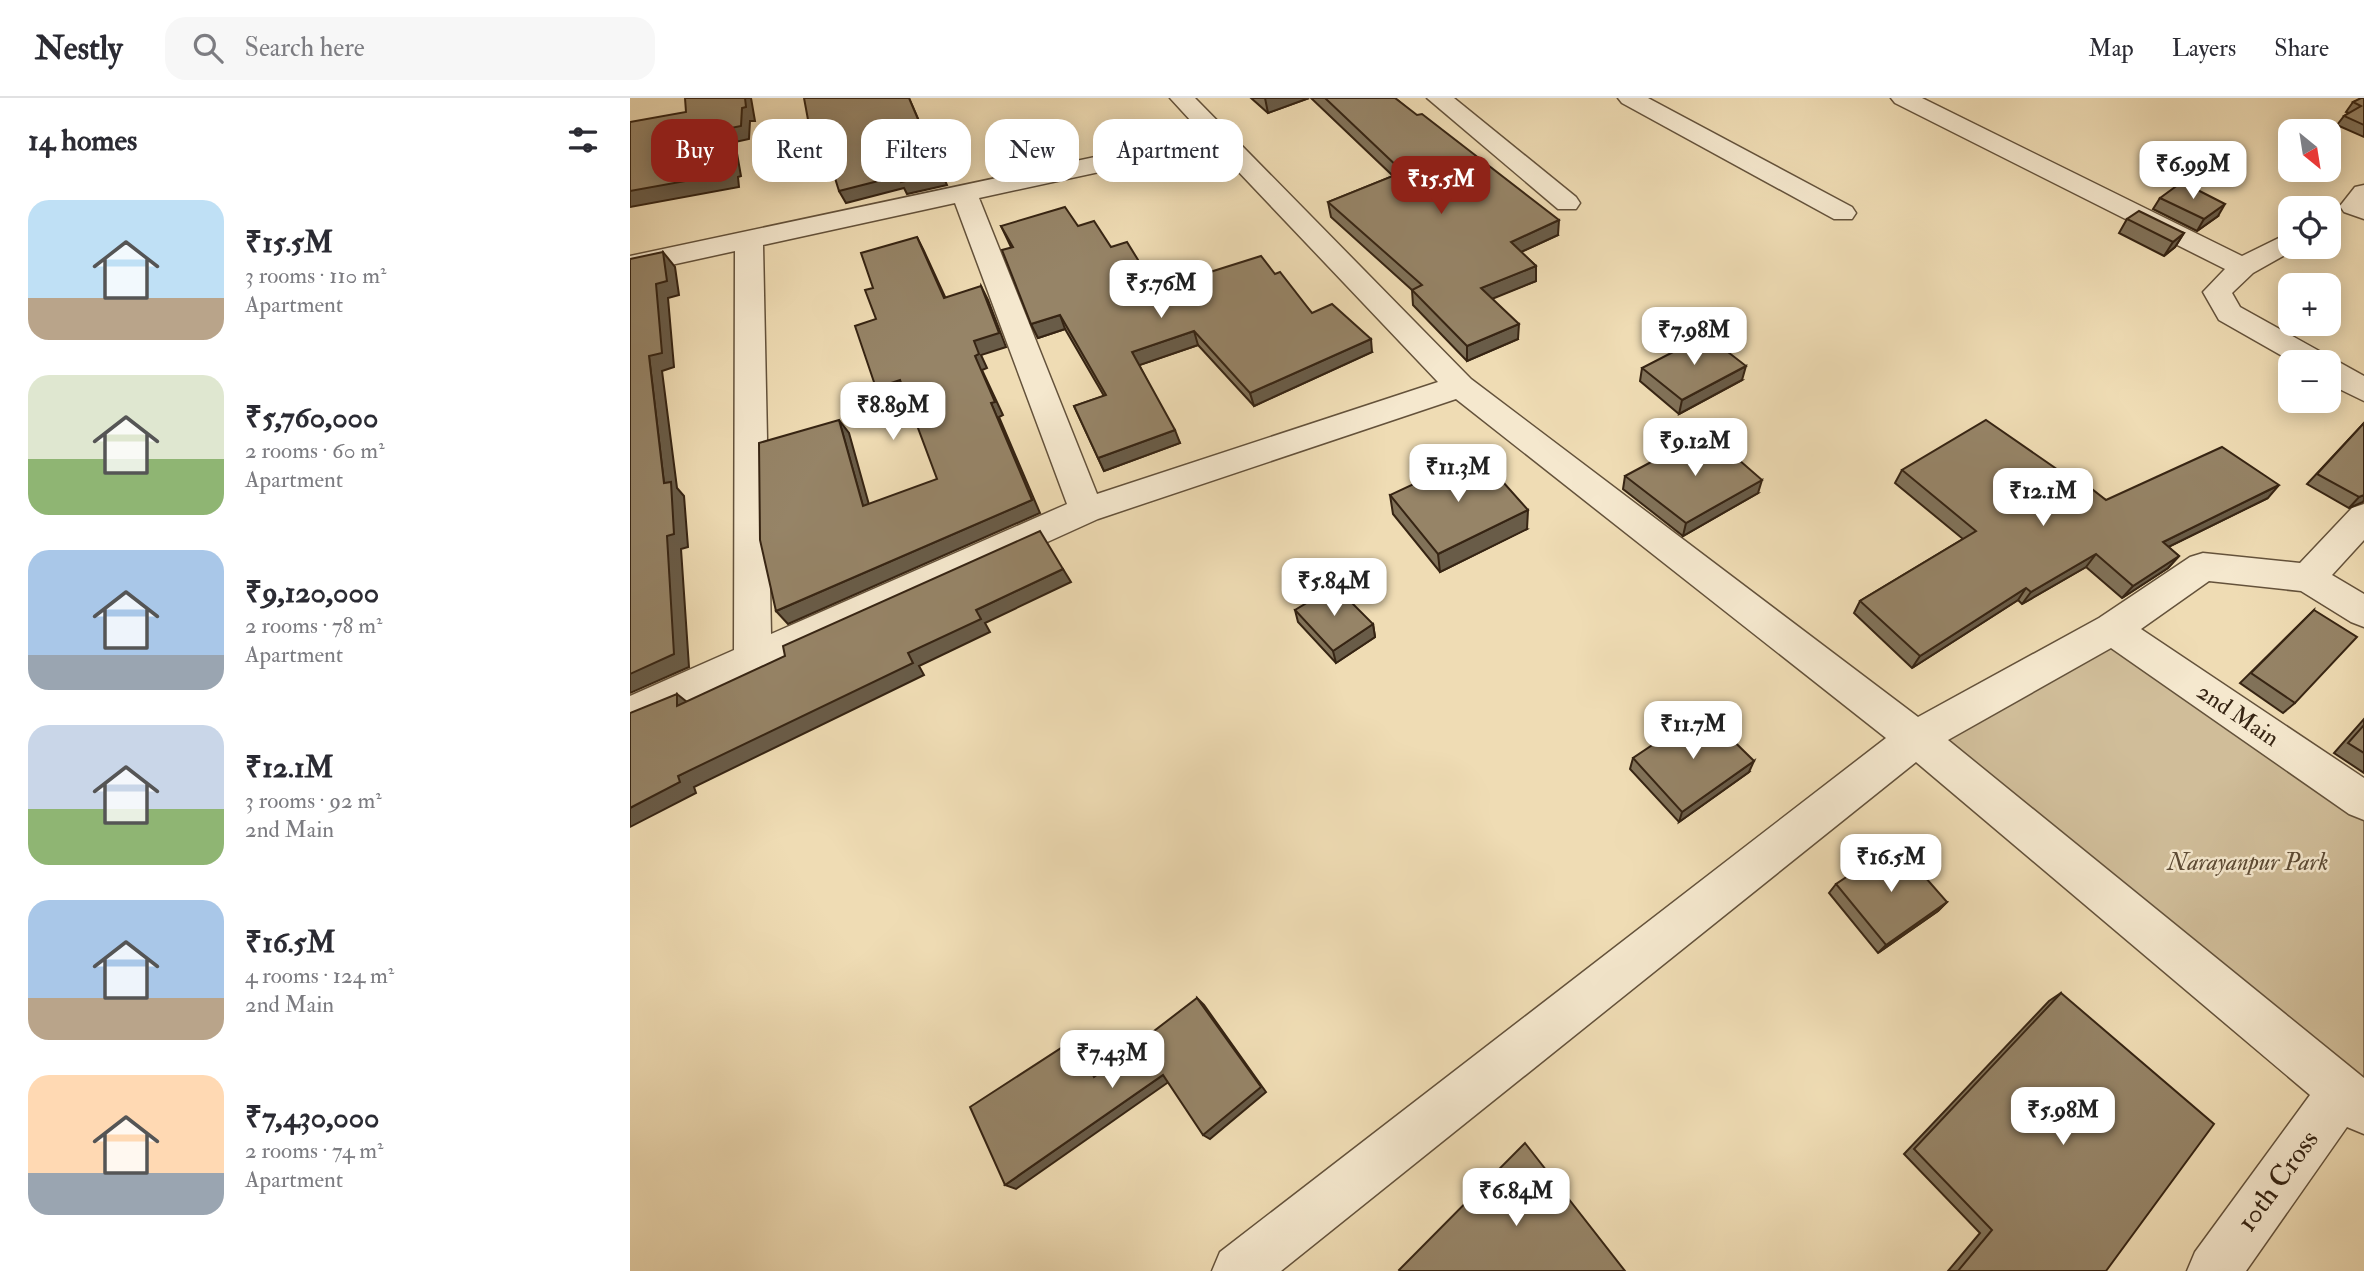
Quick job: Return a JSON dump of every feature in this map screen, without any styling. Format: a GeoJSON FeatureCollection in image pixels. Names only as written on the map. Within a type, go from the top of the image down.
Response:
{"type":"FeatureCollection","features":[{"type":"Feature","properties":{"kind":"street"},"geometry":{"type":"LineString","coordinates":[[1182,98],[1202,119]]}},
{"type":"Feature","properties":{"kind":"street"},"geometry":{"type":"LineString","coordinates":[[1439,98],[1567,203]]}},
{"type":"Feature","properties":{"kind":"street"},"geometry":{"type":"LineString","coordinates":[[1630,98],[1843,213]]}},
{"type":"Feature","properties":{"kind":"street"},"geometry":{"type":"LineString","coordinates":[[1903,98],[2243,267]]}},
{"type":"Feature","properties":{"kind":"street"},"geometry":{"type":"LineString","coordinates":[[1243,161],[1460,386],[1916,738],[2353,1100]]}},
{"type":"Feature","properties":{"kind":"street"},"geometry":{"type":"LineString","coordinates":[[630,265],[1093,165]]}},
{"type":"Feature","properties":{"kind":"street"},"geometry":{"type":"LineString","coordinates":[[964,193],[1086,510]]}},
{"type":"Feature","properties":{"kind":"street"},"geometry":{"type":"LineString","coordinates":[[2341,213],[2360,203]]}},
{"type":"Feature","properties":{"kind":"street"},"geometry":{"type":"LineString","coordinates":[[749,239],[753,658]]}},
{"type":"Feature","properties":{"kind":"street"},"geometry":{"type":"LineString","coordinates":[[2278,247],[2243,267],[2217,292],[2229,313],[2295,350]]}},
{"type":"Feature","properties":{"kind":"street"},"geometry":{"type":"LineString","coordinates":[[2341,377],[2364,390]]}},
{"type":"Feature","properties":{"kind":"street"},"geometry":{"type":"LineString","coordinates":[[630,714],[1086,510],[1460,386]]}},
{"type":"Feature","properties":{"kind":"street"},"geometry":{"type":"LineString","coordinates":[[2308,578],[2364,517]]}},
{"type":"Feature","properties":{"kind":"street"},"geometry":{"type":"LineString","coordinates":[[1239,1271],[1916,738],[2112,629],[2203,567],[2308,578],[2364,612]]}},
{"type":"Feature","properties":{"kind":"street","name":"2nd Main"},"geometry":{"type":"LineString","coordinates":[[2112,629],[2364,801]]}},
{"type":"Feature","properties":{"kind":"street","name":"10th Cross"},"geometry":{"type":"LineString","coordinates":[[2214,1271],[2353,1100]]}},
{"type":"Feature","properties":{"kind":"green space","name":"Narayanpur Park"},"geometry":{"type":"Polygon","coordinates":[[[2112,629],[2364,801],[2364,1108],[1916,738],[2112,629]]]}},
{"type":"Feature","properties":{"kind":"building"},"geometry":{"type":"Polygon","coordinates":[[[685,98],[745,98],[746,107],[742,108],[741,126],[738,127],[738,119],[651,119],[651,182],[680,182],[630,191],[630,122],[686,112],[685,98]]]}},
{"type":"Feature","properties":{"kind":"building"},"geometry":{"type":"Polygon","coordinates":[[[804,98],[909,98],[918,119],[861,119],[861,182],[874,182],[839,191],[836,182],[847,182],[847,119],[808,119],[804,98]]]}},
{"type":"Feature","properties":{"kind":"building"},"geometry":{"type":"Polygon","coordinates":[[[1325,98],[1395,98],[1417,115],[1422,114],[1559,220],[1511,242],[1536,266],[1481,288],[1519,324],[1467,346],[1412,290],[1422,285],[1328,202],[1403,172],[1325,98]]]}},
{"type":"Feature","properties":{"kind":"building"},"geometry":{"type":"Polygon","coordinates":[[[2364,98],[2364,125],[2344,116],[2361,106],[2353,102],[2364,98]]]}},
{"type":"Feature","properties":{"kind":"building"},"geometry":{"type":"Polygon","coordinates":[[[2182,182],[2225,204],[2204,219],[2160,198],[2182,182]]]}},
{"type":"Feature","properties":{"kind":"building"},"geometry":{"type":"Polygon","coordinates":[[[1065,207],[1078,226],[1094,221],[1111,247],[1127,242],[1156,289],[1261,256],[1275,274],[1280,272],[1312,313],[1332,304],[1371,339],[1250,393],[1194,331],[1132,352],[1175,430],[1098,458],[1074,406],[1106,395],[1060,315],[1031,324],[1002,250],[1013,247],[1001,226],[1065,207]]]}},
{"type":"Feature","properties":{"kind":"building"},"geometry":{"type":"Polygon","coordinates":[[[2139,211],[2184,233],[2173,242],[2127,219],[2139,211]]]}},
{"type":"Feature","properties":{"kind":"building"},"geometry":{"type":"Polygon","coordinates":[[[917,237],[944,298],[981,286],[999,333],[974,341],[979,354],[975,356],[995,402],[991,403],[1032,500],[776,611],[760,540],[759,443],[839,420],[863,506],[937,479],[900,380],[876,388],[855,326],[876,319],[865,290],[873,288],[861,253],[917,237]]]}},
{"type":"Feature","properties":{"kind":"building"},"geometry":{"type":"Polygon","coordinates":[[[663,252],[667,281],[656,284],[662,353],[649,356],[664,483],[671,482],[674,534],[667,536],[674,654],[630,674],[630,259],[663,252]]]}},
{"type":"Feature","properties":{"kind":"building"},"geometry":{"type":"Polygon","coordinates":[[[1706,335],[1746,366],[1682,400],[1642,368],[1706,335]]]}},
{"type":"Feature","properties":{"kind":"building"},"geometry":{"type":"Polygon","coordinates":[[[1986,420],[2064,474],[2069,471],[2106,500],[2222,447],[2279,485],[2163,542],[2179,556],[2133,586],[2096,554],[2031,592],[2026,588],[1920,656],[1860,601],[1976,531],[1902,470],[1986,420]]]}},
{"type":"Feature","properties":{"kind":"building"},"geometry":{"type":"Polygon","coordinates":[[[2364,423],[2364,495],[2359,497],[2317,474],[2364,423]]]}},
{"type":"Feature","properties":{"kind":"building"},"geometry":{"type":"Polygon","coordinates":[[[1707,432],[1762,480],[1686,523],[1625,476],[1707,432]]]}},
{"type":"Feature","properties":{"kind":"building"},"geometry":{"type":"Polygon","coordinates":[[[1478,454],[1528,510],[1438,554],[1390,495],[1478,454]]]}},
{"type":"Feature","properties":{"kind":"building"},"geometry":{"type":"Polygon","coordinates":[[[1040,531],[1063,569],[976,610],[981,619],[908,653],[913,663],[678,776],[680,782],[630,808],[630,713],[677,694],[677,706],[785,656],[783,646],[1040,531]]]}},
{"type":"Feature","properties":{"kind":"building"},"geometry":{"type":"Polygon","coordinates":[[[1335,586],[1373,624],[1333,651],[1295,610],[1335,586]]]}},
{"type":"Feature","properties":{"kind":"building"},"geometry":{"type":"Polygon","coordinates":[[[2314,610],[2357,637],[2295,703],[2251,673],[2314,610]]]}},
{"type":"Feature","properties":{"kind":"building"},"geometry":{"type":"Polygon","coordinates":[[[1703,711],[1754,761],[1682,812],[1633,758],[1703,711]]]}},
{"type":"Feature","properties":{"kind":"building"},"geometry":{"type":"Polygon","coordinates":[[[2364,725],[2364,753],[2348,743],[2364,725]]]}},
{"type":"Feature","properties":{"kind":"building"},"geometry":{"type":"Polygon","coordinates":[[[1896,844],[1947,902],[1886,945],[1836,884],[1896,844]]]}},
{"type":"Feature","properties":{"kind":"building"},"geometry":{"type":"Polygon","coordinates":[[[2061,993],[2214,1124],[2106,1271],[1958,1271],[1992,1230],[1914,1149],[2061,993]]]}},
{"type":"Feature","properties":{"kind":"building"},"geometry":{"type":"Polygon","coordinates":[[[1197,998],[1261,1087],[1203,1135],[1163,1075],[1005,1185],[970,1107],[1075,1039],[1094,1077],[1197,998]]]}},
{"type":"Feature","properties":{"kind":"building"},"geometry":{"type":"Polygon","coordinates":[[[1525,1143],[1625,1271],[1400,1271],[1399,1270],[1525,1143]]]}}]}
